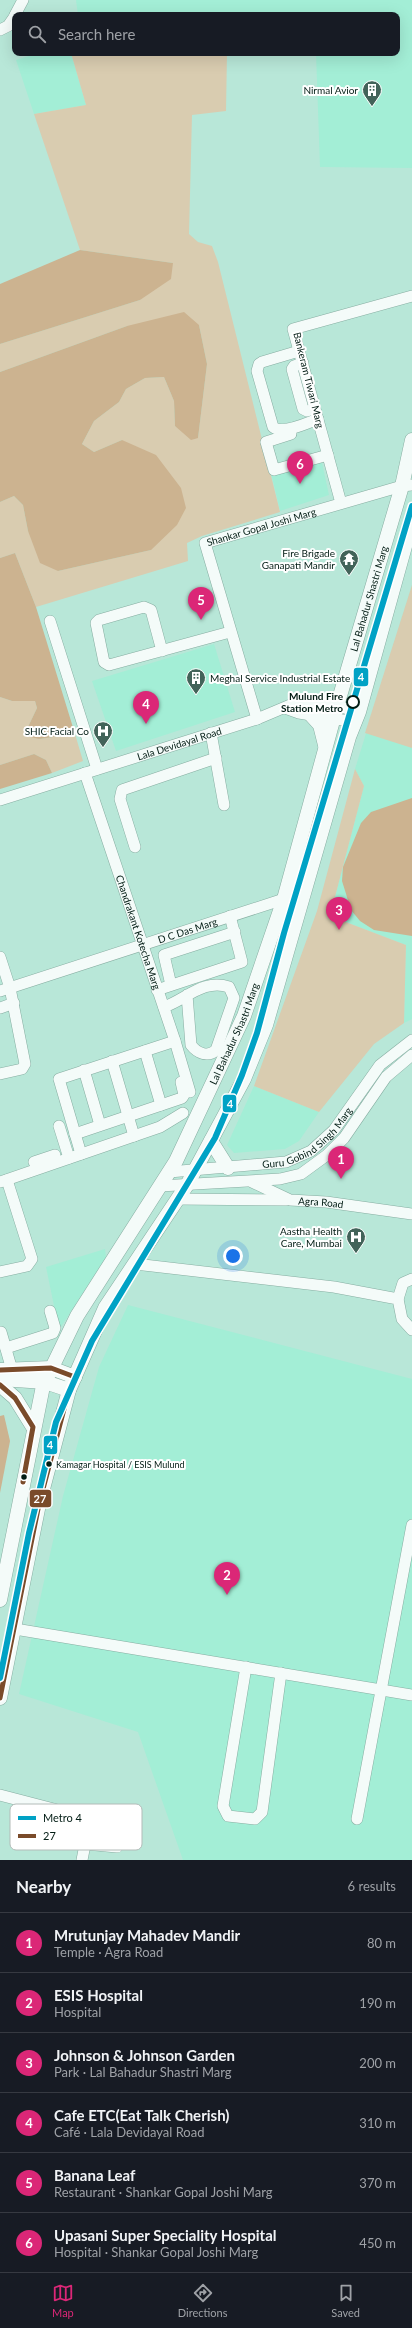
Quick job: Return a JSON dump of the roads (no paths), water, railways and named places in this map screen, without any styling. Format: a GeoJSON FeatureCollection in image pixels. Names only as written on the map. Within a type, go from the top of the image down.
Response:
{"type":"FeatureCollection","features":[{"type":"Feature","properties":{"kind":"main road","name":"Lal Bahadur Shastri Marg"},"geometry":{"type":"LineString","coordinates":[[0,1600],[33,1427],[45,1382],[77,1316],[169,1172],[244,1016],[284,899],[335,712],[407,485],[412,440]]}},
{"type":"Feature","properties":{"kind":"main road","name":"Lal Bahadur Shastri Marg"},"geometry":{"type":"LineString","coordinates":[[0,1698],[40,1504],[69,1390],[105,1308],[195,1171],[244,1078],[266,1025],[357,717],[412,521]]}},
{"type":"Feature","properties":{"kind":"main road"},"geometry":{"type":"LineString","coordinates":[[311,715],[320,725],[326,747]]}},
{"type":"Feature","properties":{"kind":"main road"},"geometry":{"type":"LineString","coordinates":[[211,1141],[234,1167]]}},
{"type":"Feature","properties":{"kind":"main road"},"geometry":{"type":"LineString","coordinates":[[6,1370],[51,1368],[75,1376]]}},
{"type":"Feature","properties":{"kind":"main road"},"geometry":{"type":"LineString","coordinates":[[0,1379],[45,1382],[69,1390]]}},
{"type":"Feature","properties":{"kind":"main road"},"geometry":{"type":"LineString","coordinates":[[0,1385],[14,1398],[33,1427]]}},
{"type":"Feature","properties":{"kind":"street"},"geometry":{"type":"LineString","coordinates":[[16,12],[22,0]]}},
{"type":"Feature","properties":{"kind":"street"},"geometry":{"type":"LineString","coordinates":[[0,30],[8,26],[12,20]]}},
{"type":"Feature","properties":{"kind":"street","name":"Bankeram Tiwari Marg"},"geometry":{"type":"LineString","coordinates":[[341,503],[326,456],[297,351],[294,329],[412,296]]}},
{"type":"Feature","properties":{"kind":"street"},"geometry":{"type":"LineString","coordinates":[[297,351],[262,362],[259,364],[257,371],[273,427],[283,430],[316,418]]}},
{"type":"Feature","properties":{"kind":"street"},"geometry":{"type":"LineString","coordinates":[[316,418],[268,440],[266,444],[273,468],[276,470],[326,456]]}},
{"type":"Feature","properties":{"kind":"street","name":"Shankar Gopal Joshi Marg"},"geometry":{"type":"LineString","coordinates":[[257,719],[230,632],[205,543],[407,485]]}},
{"type":"Feature","properties":{"kind":"street"},"geometry":{"type":"LineString","coordinates":[[162,651],[151,610],[148,608],[144,607],[99,620],[96,623],[105,664],[109,665],[162,651],[230,632]]}},
{"type":"Feature","properties":{"kind":"street"},"geometry":{"type":"LineString","coordinates":[[50,621],[97,769]]}},
{"type":"Feature","properties":{"kind":"street","name":"Lala Devidayal Road"},"geometry":{"type":"LineString","coordinates":[[0,800],[257,719],[302,700],[335,712],[357,717]]}},
{"type":"Feature","properties":{"kind":"street"},"geometry":{"type":"LineString","coordinates":[[285,708],[311,715],[335,712]]}},
{"type":"Feature","properties":{"kind":"street"},"geometry":{"type":"LineString","coordinates":[[212,733],[224,805]]}},
{"type":"Feature","properties":{"kind":"street"},"geometry":{"type":"LineString","coordinates":[[135,847],[120,799],[122,790],[216,758]]}},
{"type":"Feature","properties":{"kind":"street","name":"Chandrakant Kotecha Marg"},"geometry":{"type":"LineString","coordinates":[[85,773],[164,1007],[172,1043],[190,1092]]}},
{"type":"Feature","properties":{"kind":"street","name":"D C Das Marg"},"geometry":{"type":"LineString","coordinates":[[5,990],[284,899]]}},
{"type":"Feature","properties":{"kind":"street"},"geometry":{"type":"LineString","coordinates":[[157,990],[242,962],[230,916]]}},
{"type":"Feature","properties":{"kind":"street"},"geometry":{"type":"LineString","coordinates":[[171,985],[164,955],[235,932]]}},
{"type":"Feature","properties":{"kind":"street"},"geometry":{"type":"LineString","coordinates":[[0,957],[5,990],[14,1003],[25,1064],[22,1069],[0,1074]]}},
{"type":"Feature","properties":{"kind":"street"},"geometry":{"type":"LineString","coordinates":[[164,1007],[187,995],[205,986],[226,986],[232,991],[234,998],[214,1053],[204,1054],[196,1050],[191,1045],[187,995]]}},
{"type":"Feature","properties":{"kind":"street"},"geometry":{"type":"LineString","coordinates":[[0,1008],[14,1003]]}},
{"type":"Feature","properties":{"kind":"street","name":"Guru Gobind Singh Marg"},"geometry":{"type":"LineString","coordinates":[[169,1172],[195,1171],[286,1162],[311,1151],[334,1130],[380,1065],[412,1040]]}},
{"type":"Feature","properties":{"kind":"street"},"geometry":{"type":"LineString","coordinates":[[74,1134],[161,1105],[184,1095],[172,1043],[61,1077],[59,1081],[74,1134],[81,1154]]}},
{"type":"Feature","properties":{"kind":"street"},"geometry":{"type":"LineString","coordinates":[[145,1051],[161,1105]]}},
{"type":"Feature","properties":{"kind":"street","name":"Guru Gobind Singh Marg"},"geometry":{"type":"LineString","coordinates":[[160,1186],[292,1178],[301,1174],[327,1155],[344,1138],[372,1095],[386,1077],[412,1055]]}},
{"type":"Feature","properties":{"kind":"street"},"geometry":{"type":"LineString","coordinates":[[115,1060],[137,1135]]}},
{"type":"Feature","properties":{"kind":"street"},"geometry":{"type":"LineString","coordinates":[[84,1070],[100,1125]]}},
{"type":"Feature","properties":{"kind":"street"},"geometry":{"type":"LineString","coordinates":[[362,1089],[372,1095]]}},
{"type":"Feature","properties":{"kind":"street"},"geometry":{"type":"LineString","coordinates":[[0,1272],[27,1266],[32,1259],[4,1181],[35,1164],[68,1155],[81,1154],[160,1127],[183,1113]]}},
{"type":"Feature","properties":{"kind":"street"},"geometry":{"type":"LineString","coordinates":[[59,1126],[68,1155]]}},
{"type":"Feature","properties":{"kind":"street","name":"Agra Road"},"geometry":{"type":"LineString","coordinates":[[234,1167],[251,1181],[290,1200],[326,1202],[412,1214]]}},
{"type":"Feature","properties":{"kind":"street"},"geometry":{"type":"LineString","coordinates":[[177,1199],[290,1200]]}},
{"type":"Feature","properties":{"kind":"street"},"geometry":{"type":"LineString","coordinates":[[135,1264],[334,1287],[398,1299]]}},
{"type":"Feature","properties":{"kind":"street"},"geometry":{"type":"LineString","coordinates":[[412,1279],[403,1283],[398,1299],[402,1319],[412,1330]]}},
{"type":"Feature","properties":{"kind":"street"},"geometry":{"type":"LineString","coordinates":[[6,1348],[53,1334],[55,1328],[50,1312]]}},
{"type":"Feature","properties":{"kind":"street"},"geometry":{"type":"LineString","coordinates":[[1,1332],[6,1348],[6,1370]]}},
{"type":"Feature","properties":{"kind":"street"},"geometry":{"type":"LineString","coordinates":[[357,1819],[410,1545],[412,1525]]}},
{"type":"Feature","properties":{"kind":"street"},"geometry":{"type":"LineString","coordinates":[[15,1629],[412,1695]]}},
{"type":"Feature","properties":{"kind":"street"},"geometry":{"type":"LineString","coordinates":[[246,1667],[222,1806],[228,1816],[255,1819],[262,1812],[281,1674]]}},
{"type":"Feature","properties":{"kind":"street"},"geometry":{"type":"LineString","coordinates":[[0,1795],[34,1804]]}},
{"type":"Feature","properties":{"kind":"street"},"geometry":{"type":"LineString","coordinates":[[82,1860],[84,1850]]}},
{"type":"Feature","properties":{"kind":"metro line","name":"4"},"geometry":{"type":"LineString","coordinates":[[0,1678],[29,1533],[56,1422],[92,1341],[215,1138],[242,1075],[257,1033],[284,933],[412,506]]}},
{"type":"Feature","properties":{"kind":"place","name":"Nirmal Avior"},"geometry":{"type":"Point","coordinates":[372,107]}},
{"type":"Feature","properties":{"kind":"place","name":"Upasani Super Speciality Hospital"},"geometry":{"type":"Point","coordinates":[300,484]}},
{"type":"Feature","properties":{"kind":"place","name":"Fire Brigade Ganapati Mandir"},"geometry":{"type":"Point","coordinates":[349,576]}},
{"type":"Feature","properties":{"kind":"place","name":"Banana Leaf"},"geometry":{"type":"Point","coordinates":[201,620]}},
{"type":"Feature","properties":{"kind":"place","name":"Meghal Service Industrial Estate"},"geometry":{"type":"Point","coordinates":[196,695]}},
{"type":"Feature","properties":{"kind":"place","name":"Mulund Fire Station Metro"},"geometry":{"type":"Point","coordinates":[353,702]}},
{"type":"Feature","properties":{"kind":"place","name":"Cafe ETC(Eat Talk Cherish)"},"geometry":{"type":"Point","coordinates":[146,724]}},
{"type":"Feature","properties":{"kind":"place","name":"SHIC Facial Co"},"geometry":{"type":"Point","coordinates":[103,748]}},
{"type":"Feature","properties":{"kind":"place","name":"Johnson & Johnson Garden"},"geometry":{"type":"Point","coordinates":[339,930]}},
{"type":"Feature","properties":{"kind":"place","name":"Mrutunjay Mahadev Mandir"},"geometry":{"type":"Point","coordinates":[341,1179]}},
{"type":"Feature","properties":{"kind":"place","name":"Aastha Health Care, Mumbai"},"geometry":{"type":"Point","coordinates":[356,1254]}},
{"type":"Feature","properties":{"kind":"place","name":"Kamagar Hospital / ESIS Mulund"},"geometry":{"type":"Point","coordinates":[49,1464]}},
{"type":"Feature","properties":{"kind":"place","name":"ESIS Hospital"},"geometry":{"type":"Point","coordinates":[227,1595]}}]}
